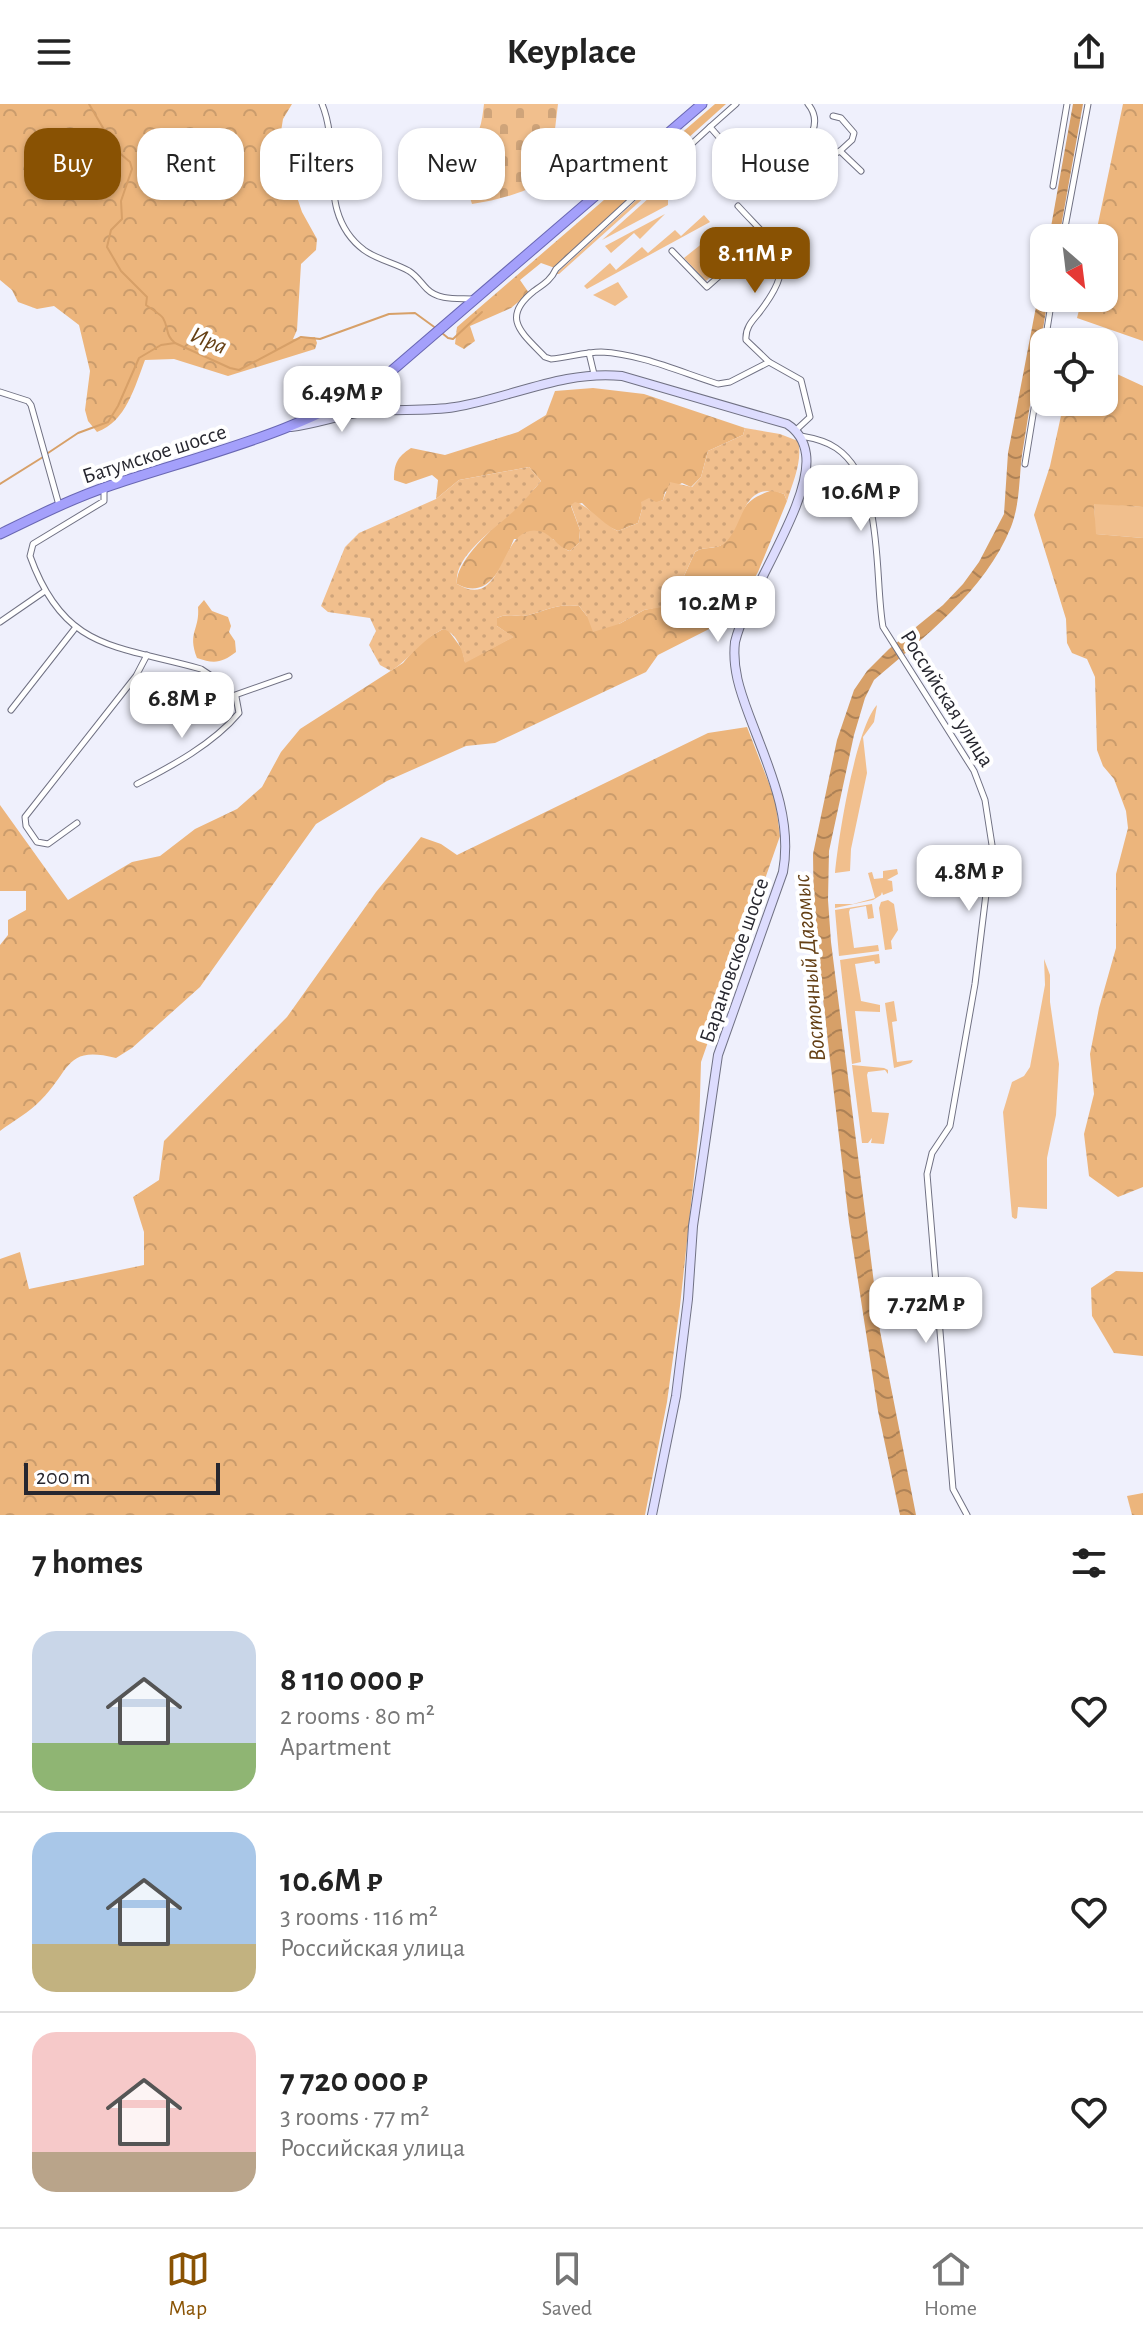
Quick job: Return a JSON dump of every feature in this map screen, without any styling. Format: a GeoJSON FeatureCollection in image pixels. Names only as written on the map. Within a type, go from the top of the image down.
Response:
{"type":"FeatureCollection","features":[{"type":"Feature","properties":{"kind":"highway","name":"Батумское шоссе"},"geometry":{"type":"LineString","coordinates":[[0,534],[59,505],[283,428],[364,391],[388,374],[702,104]]}},
{"type":"Feature","properties":{"kind":"main road"},"geometry":{"type":"LineString","coordinates":[[388,374],[384,392],[398,409]]}},
{"type":"Feature","properties":{"kind":"main road","name":"Российская улица"},"geometry":{"type":"LineString","coordinates":[[283,428],[315,424],[361,412],[455,407],[594,374],[622,376],[787,424],[798,433]]}},
{"type":"Feature","properties":{"kind":"main road"},"geometry":{"type":"LineString","coordinates":[[364,391],[398,409]]}},
{"type":"Feature","properties":{"kind":"main road","name":"Барановское шоссе"},"geometry":{"type":"LineString","coordinates":[[652,1515],[676,1396],[693,1226],[718,1055],[783,872],[786,855],[778,793],[739,686],[734,650],[736,634],[802,488],[806,452],[798,433]]}},
{"type":"Feature","properties":{"kind":"street"},"geometry":{"type":"LineString","coordinates":[[322,104],[329,132],[335,204],[350,236],[365,250],[409,271],[435,295],[475,299]]}},
{"type":"Feature","properties":{"kind":"street"},"geometry":{"type":"LineString","coordinates":[[736,104],[556,269],[554,277],[517,306],[515,314],[519,329],[545,357],[558,359],[599,352],[634,357],[718,384],[730,382],[769,362]]}},
{"type":"Feature","properties":{"kind":"street"},"geometry":{"type":"LineString","coordinates":[[710,127],[761,185],[809,143],[815,124],[810,107],[818,104]]}},
{"type":"Feature","properties":{"kind":"street"},"geometry":{"type":"LineString","coordinates":[[1053,186],[1067,104]]}},
{"type":"Feature","properties":{"kind":"street"},"geometry":{"type":"LineString","coordinates":[[1066,224],[1088,104]]}},
{"type":"Feature","properties":{"kind":"street"},"geometry":{"type":"LineString","coordinates":[[833,116],[841,118],[854,133],[852,140],[840,151],[861,171]]}},
{"type":"Feature","properties":{"kind":"street"},"geometry":{"type":"LineString","coordinates":[[738,206],[778,250],[783,261],[782,273],[770,299],[745,331],[746,340],[769,362],[801,380],[810,417],[798,433]]}},
{"type":"Feature","properties":{"kind":"street"},"geometry":{"type":"LineString","coordinates":[[672,251],[707,287],[734,263],[739,254]]}},
{"type":"Feature","properties":{"kind":"street"},"geometry":{"type":"LineString","coordinates":[[589,353],[594,374]]}},
{"type":"Feature","properties":{"kind":"street","name":"Батумское шоссе"},"geometry":{"type":"LineString","coordinates":[[0,392],[28,401],[31,405],[59,505]]}},
{"type":"Feature","properties":{"kind":"street"},"geometry":{"type":"LineString","coordinates":[[1025,464],[1033,416]]}},
{"type":"Feature","properties":{"kind":"street","name":"Российская улица"},"geometry":{"type":"LineString","coordinates":[[798,433],[837,448],[860,479],[875,531],[883,627],[974,771],[985,800],[992,845],[975,984],[950,1126],[932,1153],[927,1174],[953,1489],[967,1515]]}},
{"type":"Feature","properties":{"kind":"street"},"geometry":{"type":"LineString","coordinates":[[104,488],[101,505],[33,544],[30,556],[55,607],[92,639],[201,669],[210,675],[217,699],[236,697],[289,676]]}},
{"type":"Feature","properties":{"kind":"street"},"geometry":{"type":"LineString","coordinates":[[0,622],[45,591]]}},
{"type":"Feature","properties":{"kind":"street"},"geometry":{"type":"LineString","coordinates":[[11,710],[76,627]]}},
{"type":"Feature","properties":{"kind":"street"},"geometry":{"type":"LineString","coordinates":[[77,823],[48,844],[37,842],[26,826],[25,817],[136,676],[147,655]]}},
{"type":"Feature","properties":{"kind":"street"},"geometry":{"type":"LineString","coordinates":[[137,784],[192,751],[232,721],[239,713],[236,697]]}},
{"type":"Feature","properties":{"kind":"green space"},"geometry":{"type":"Polygon","coordinates":[[[0,104],[292,104],[282,128],[260,128],[260,200],[298,200],[317,239],[316,250],[301,264],[297,330],[293,339],[315,337],[315,349],[228,376],[174,359],[145,360],[122,412],[97,432],[88,421],[85,410],[90,371],[79,325],[54,306],[37,309],[18,302],[12,290],[0,280],[0,104]]]}},
{"type":"Feature","properties":{"kind":"green space"},"geometry":{"type":"Polygon","coordinates":[[[484,104],[558,104],[555,128],[521,128],[521,192],[505,197],[505,128],[480,128],[484,104]]]}},
{"type":"Feature","properties":{"kind":"green space"},"geometry":{"type":"Polygon","coordinates":[[[715,104],[726,104],[696,131],[696,128],[687,128],[715,104]]]}},
{"type":"Feature","properties":{"kind":"green space"},"geometry":{"type":"Polygon","coordinates":[[[1123,104],[1143,104],[1143,341],[1118,332],[1118,328],[1106,328],[1077,318],[1078,312],[1118,312],[1118,224],[1098,224],[1123,104]]]}},
{"type":"Feature","properties":{"kind":"green space"},"geometry":{"type":"Polygon","coordinates":[[[471,200],[492,200],[472,204],[471,200]]]}},
{"type":"Feature","properties":{"kind":"green space"},"geometry":{"type":"Polygon","coordinates":[[[604,200],[630,200],[555,268],[541,263],[520,280],[529,293],[511,308],[470,326],[475,341],[464,349],[455,344],[457,327],[604,200]]]}},
{"type":"Feature","properties":{"kind":"green space"},"geometry":{"type":"Polygon","coordinates":[[[637,200],[641,200],[559,274],[556,274],[637,200]]]}},
{"type":"Feature","properties":{"kind":"green space"},"geometry":{"type":"Polygon","coordinates":[[[647,200],[668,200],[668,205],[602,240],[647,200]]]}},
{"type":"Feature","properties":{"kind":"green space"},"geometry":{"type":"Polygon","coordinates":[[[665,214],[640,239],[634,233],[611,253],[605,246],[665,214]]]}},
{"type":"Feature","properties":{"kind":"green space"},"geometry":{"type":"Polygon","coordinates":[[[704,215],[710,222],[587,289],[584,286],[610,263],[616,270],[642,247],[648,253],[675,230],[681,236],[704,215]]]}},
{"type":"Feature","properties":{"kind":"green space"},"geometry":{"type":"Polygon","coordinates":[[[709,238],[729,260],[706,281],[684,258],[709,238]]]}},
{"type":"Feature","properties":{"kind":"green space"},"geometry":{"type":"Polygon","coordinates":[[[618,282],[628,297],[615,306],[593,295],[618,282]]]}},
{"type":"Feature","properties":{"kind":"green space"},"geometry":{"type":"Polygon","coordinates":[[[1118,374],[1143,386],[1143,507],[1094,504],[1096,534],[1143,538],[1143,1187],[1118,1197],[1089,1176],[1084,1134],[1094,1094],[1090,1054],[1116,948],[1116,874],[1128,828],[1126,811],[1114,779],[1103,766],[1097,750],[1095,677],[1087,659],[1072,653],[1067,643],[1066,619],[1034,515],[1050,466],[1061,416],[1118,416],[1118,374]]]}},
{"type":"Feature","properties":{"kind":"green space"},"geometry":{"type":"Polygon","coordinates":[[[593,388],[644,394],[745,428],[743,435],[708,451],[701,477],[691,487],[682,483],[665,492],[663,500],[642,509],[638,523],[618,531],[603,524],[582,503],[571,506],[580,530],[579,543],[570,551],[559,547],[553,539],[514,539],[500,569],[486,584],[468,588],[457,584],[459,572],[477,545],[541,481],[529,467],[459,480],[436,499],[438,480],[432,475],[406,484],[394,480],[399,458],[411,448],[445,455],[518,432],[546,415],[555,391],[593,388]]]}},
{"type":"Feature","properties":{"kind":"green space"},"geometry":{"type":"Polygon","coordinates":[[[745,428],[780,434],[798,441],[798,463],[787,501],[784,494],[770,491],[760,492],[752,498],[726,542],[695,552],[678,589],[663,607],[644,610],[619,624],[593,632],[579,606],[559,606],[525,616],[501,616],[497,618],[497,626],[514,637],[465,663],[455,638],[443,629],[428,638],[391,671],[380,665],[369,645],[376,631],[370,618],[328,612],[321,606],[345,547],[359,533],[436,499],[459,480],[529,467],[541,481],[462,562],[457,584],[473,590],[485,587],[494,578],[516,540],[526,532],[543,532],[570,551],[579,543],[580,530],[571,505],[575,502],[618,531],[638,523],[641,502],[649,498],[656,502],[663,500],[670,482],[692,487],[701,477],[708,451],[743,435],[745,428]]]}},
{"type":"Feature","properties":{"kind":"green space"},"geometry":{"type":"Polygon","coordinates":[[[213,432],[223,433],[223,437],[177,455],[173,453],[179,444],[213,432]]]}},
{"type":"Feature","properties":{"kind":"green space"},"geometry":{"type":"Polygon","coordinates":[[[773,490],[784,494],[787,501],[758,572],[731,620],[719,619],[713,627],[658,655],[646,672],[495,743],[466,746],[387,781],[316,824],[200,987],[132,1048],[116,1058],[87,1055],[71,1063],[37,1104],[0,1131],[0,945],[8,935],[8,920],[26,910],[26,891],[0,891],[0,805],[68,900],[132,862],[160,856],[195,829],[237,809],[262,787],[281,752],[300,729],[403,663],[419,644],[434,634],[448,630],[462,649],[465,662],[513,637],[497,626],[497,618],[501,616],[525,616],[572,605],[579,606],[587,616],[619,624],[644,610],[663,606],[678,589],[695,552],[724,543],[749,503],[773,490]]]}},
{"type":"Feature","properties":{"kind":"green space"},"geometry":{"type":"Polygon","coordinates":[[[1094,503],[1143,507],[1143,538],[1095,534],[1094,503]]]}},
{"type":"Feature","properties":{"kind":"green space"},"geometry":{"type":"Polygon","coordinates":[[[204,600],[212,611],[228,617],[229,632],[235,641],[236,652],[213,662],[197,658],[194,649],[198,607],[204,600]]]}},
{"type":"Feature","properties":{"kind":"green space"},"geometry":{"type":"Polygon","coordinates":[[[877,705],[874,722],[863,737],[867,773],[851,849],[850,871],[835,873],[855,759],[869,717],[877,705]]]}},
{"type":"Feature","properties":{"kind":"green space"},"geometry":{"type":"Polygon","coordinates":[[[747,727],[775,799],[780,836],[701,1062],[699,1130],[680,1306],[667,1402],[645,1515],[0,1515],[0,1259],[20,1252],[29,1289],[144,1265],[144,1232],[133,1197],[159,1180],[164,1141],[287,1017],[376,892],[421,837],[441,844],[457,855],[708,733],[747,727]]]}},
{"type":"Feature","properties":{"kind":"green space"},"geometry":{"type":"Polygon","coordinates":[[[897,869],[898,874],[887,880],[892,881],[893,891],[883,895],[882,892],[873,900],[835,908],[835,904],[853,904],[875,898],[868,873],[872,872],[874,879],[883,878],[883,871],[897,869]]]}},
{"type":"Feature","properties":{"kind":"green space"},"geometry":{"type":"Polygon","coordinates":[[[888,900],[894,904],[898,930],[891,941],[892,949],[885,950],[879,908],[881,902],[888,900]]]}},
{"type":"Feature","properties":{"kind":"green space"},"geometry":{"type":"Polygon","coordinates":[[[872,904],[874,918],[868,919],[866,906],[850,909],[854,948],[878,945],[879,951],[839,956],[835,910],[872,904]]]}},
{"type":"Feature","properties":{"kind":"green space"},"geometry":{"type":"Polygon","coordinates":[[[879,954],[880,963],[855,964],[861,1001],[880,1005],[880,1012],[855,1011],[861,1062],[852,1064],[840,960],[879,954]]]}},
{"type":"Feature","properties":{"kind":"green space"},"geometry":{"type":"Polygon","coordinates":[[[1044,959],[1050,975],[1050,1002],[1059,1064],[1056,1115],[1047,1158],[1047,1209],[1018,1207],[1015,1219],[1012,1217],[1003,1112],[1012,1082],[1024,1076],[1030,1067],[1045,985],[1044,959]]]}},
{"type":"Feature","properties":{"kind":"green space"},"geometry":{"type":"Polygon","coordinates":[[[894,1001],[897,1021],[892,1022],[897,1062],[913,1060],[894,1068],[885,1003],[894,1001]]]}},
{"type":"Feature","properties":{"kind":"green space"},"geometry":{"type":"Polygon","coordinates":[[[852,1065],[888,1070],[888,1074],[885,1070],[868,1072],[867,1075],[872,1112],[889,1113],[884,1144],[871,1143],[872,1138],[868,1143],[862,1143],[852,1065]]]}},
{"type":"Feature","properties":{"kind":"green space"},"geometry":{"type":"Polygon","coordinates":[[[1116,1271],[1143,1272],[1143,1356],[1114,1353],[1092,1316],[1091,1288],[1116,1271]]]}},
{"type":"Feature","properties":{"kind":"green space"},"geometry":{"type":"Polygon","coordinates":[[[1143,1493],[1143,1515],[1132,1515],[1127,1496],[1143,1493]]]}},
{"type":"Feature","properties":{"kind":"water"},"geometry":{"type":"Polygon","coordinates":[[[1073,104],[1083,104],[1062,224],[1052,224],[1073,104]]]}},
{"type":"Feature","properties":{"kind":"water"},"geometry":{"type":"Polygon","coordinates":[[[1035,312],[1046,312],[1043,328],[1032,328],[1035,312]]]}},
{"type":"Feature","properties":{"kind":"water"},"geometry":{"type":"Polygon","coordinates":[[[1030,338],[1030,407],[1018,500],[1011,527],[1000,550],[970,592],[874,680],[854,735],[829,851],[831,942],[880,1331],[916,1515],[900,1515],[878,1411],[849,1222],[814,922],[813,854],[837,740],[854,690],[867,671],[889,649],[943,605],[979,562],[1004,514],[1008,453],[1030,338]]]}},
{"type":"Feature","properties":{"kind":"waterway"},"geometry":{"type":"LineString","coordinates":[[89,104],[116,150],[130,162],[132,169],[121,201],[122,219],[111,230],[107,247],[121,271],[147,297],[146,305],[163,318],[175,343]]}},
{"type":"Feature","properties":{"kind":"waterway","name":"Ира"},"geometry":{"type":"LineString","coordinates":[[442,333],[453,339],[482,312]]}},
{"type":"Feature","properties":{"kind":"waterway","name":"Ира"},"geometry":{"type":"LineString","coordinates":[[48,453],[78,433],[108,422],[139,358],[161,345],[175,343],[239,370],[301,337],[320,339],[389,314],[415,313],[437,329]]}},
{"type":"Feature","properties":{"kind":"waterway","name":"Ира"},"geometry":{"type":"LineString","coordinates":[[0,484],[43,457]]}},
{"type":"Feature","properties":{"kind":"water label","name":"Восточный Дагомыс"},"geometry":{"type":"Point","coordinates":[809,968]}}]}
